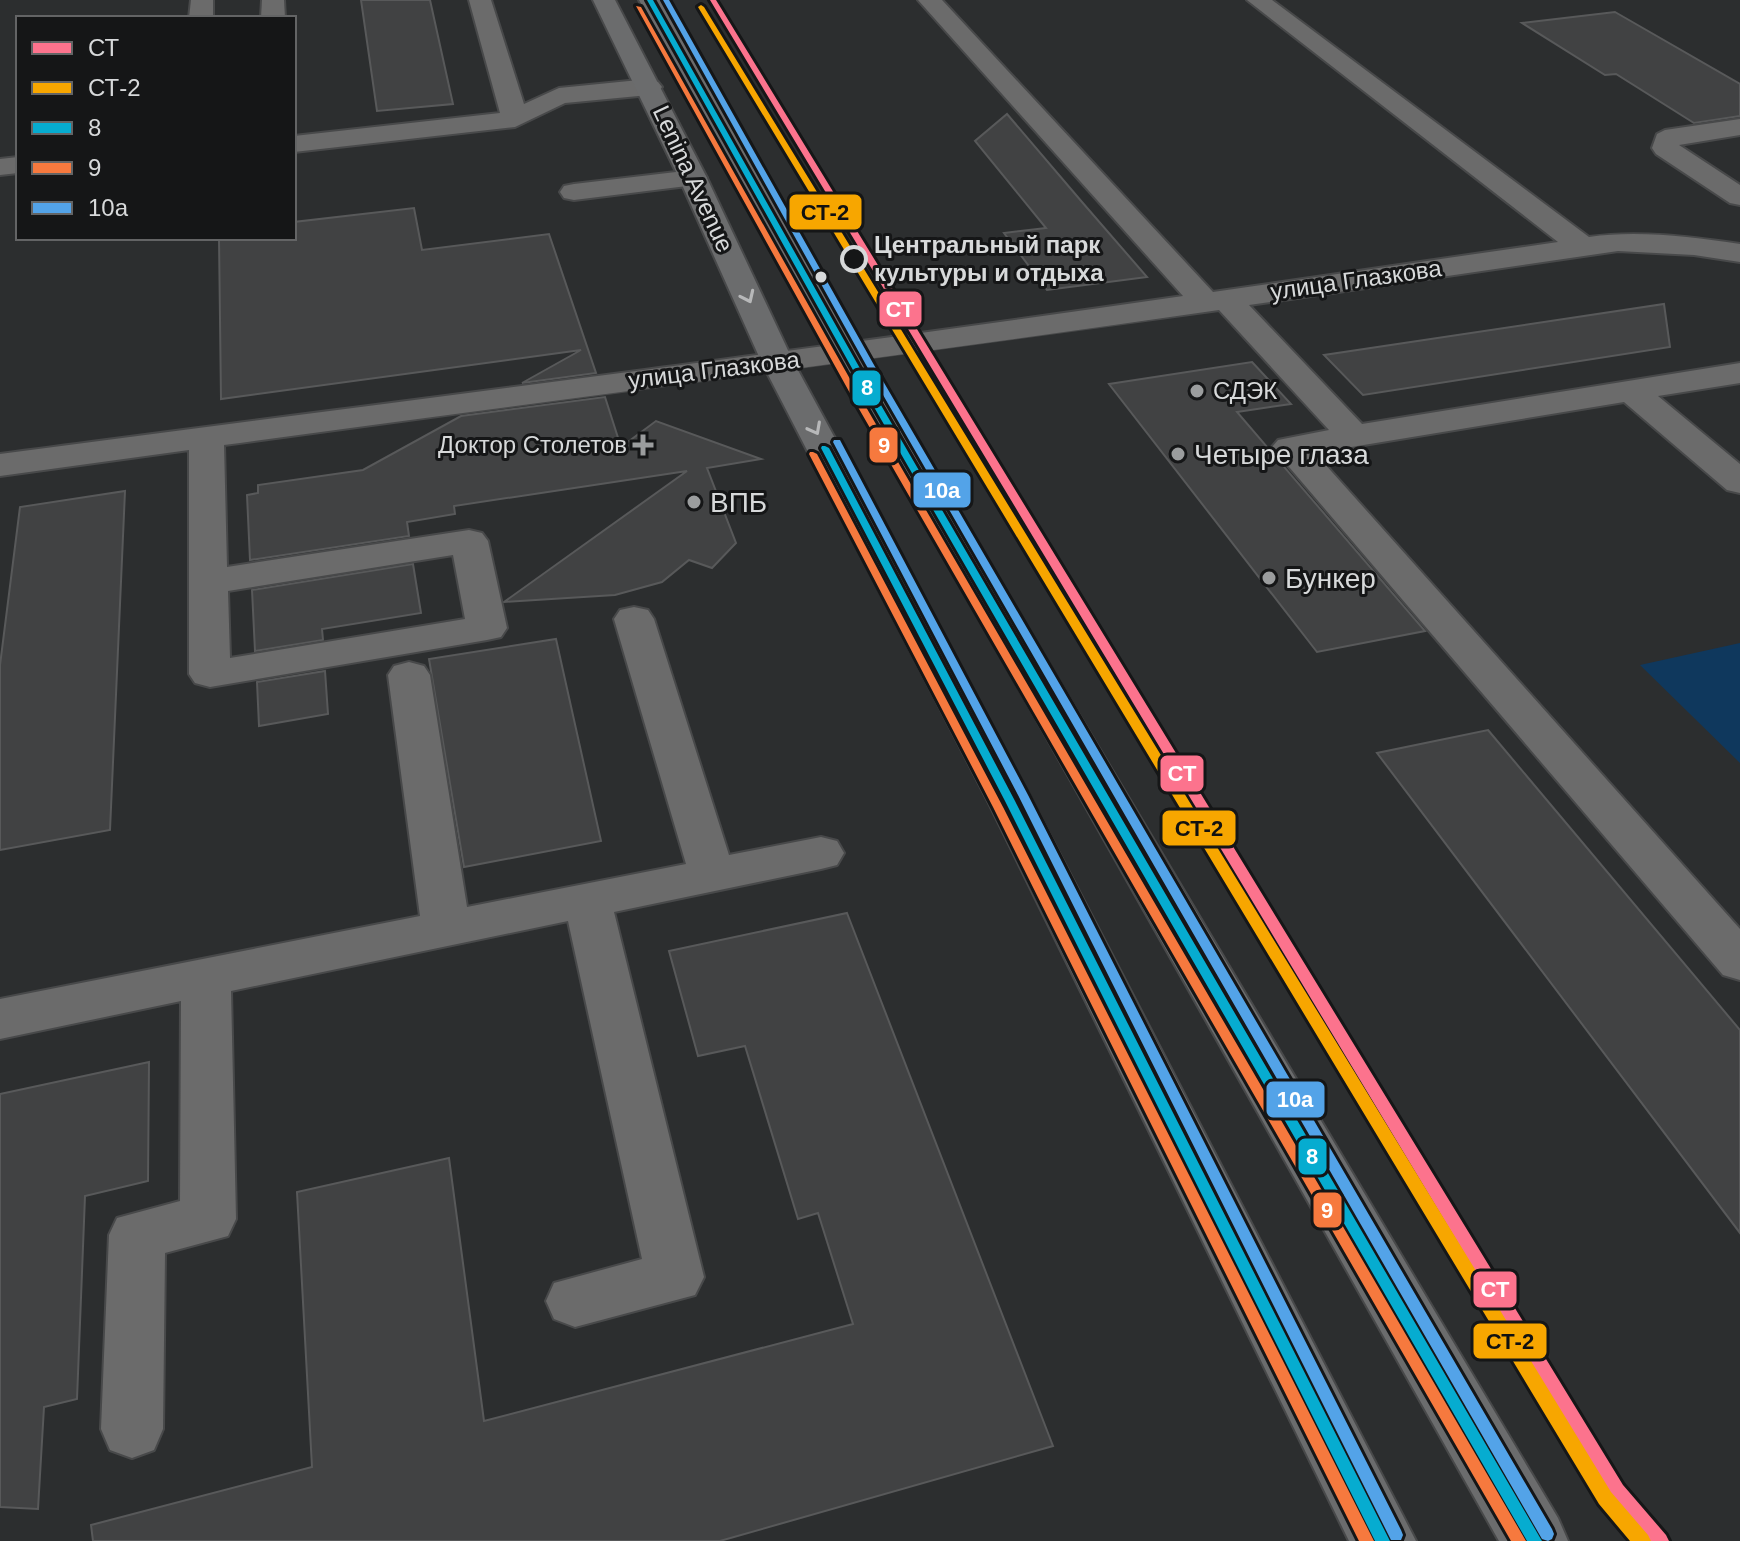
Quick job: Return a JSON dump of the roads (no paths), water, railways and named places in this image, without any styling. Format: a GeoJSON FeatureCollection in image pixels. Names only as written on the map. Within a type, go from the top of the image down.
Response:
{"type":"FeatureCollection","features":[{"type":"Feature","properties":{"kind":"main road","name":"Lenina Avenue"},"geometry":{"type":"LineString","coordinates":[[604,0],[693,178],[777,361],[1010,801],[1383,1541]]}},
{"type":"Feature","properties":{"kind":"main road","name":"Lenina Avenue"},"geometry":{"type":"LineString","coordinates":[[650,0],[850,354],[1535,1541]]}},
{"type":"Feature","properties":{"kind":"street"},"geometry":{"type":"LineString","coordinates":[[480,0],[515,119]]}},
{"type":"Feature","properties":{"kind":"street"},"geometry":{"type":"LineString","coordinates":[[929,0],[1215,301],[1354,436]]}},
{"type":"Feature","properties":{"kind":"street"},"geometry":{"type":"LineString","coordinates":[[1258,0],[1583,247]]}},
{"type":"Feature","properties":{"kind":"street"},"geometry":{"type":"LineString","coordinates":[[296,144],[515,119],[559,96],[649,87]]}},
{"type":"Feature","properties":{"kind":"street"},"geometry":{"type":"LineString","coordinates":[[1740,127],[1674,136],[1666,140],[1665,148],[1740,197]]}},
{"type":"Feature","properties":{"kind":"street"},"geometry":{"type":"LineString","coordinates":[[574,192],[693,178]]}},
{"type":"Feature","properties":{"kind":"street","name":"улица Глазкова"},"geometry":{"type":"LineString","coordinates":[[0,465],[777,361],[850,354],[1618,242],[1694,246],[1740,253]]}},
{"type":"Feature","properties":{"kind":"street"},"geometry":{"type":"LineString","coordinates":[[1740,373],[1290,447],[1740,962]]}},
{"type":"Feature","properties":{"kind":"street"},"geometry":{"type":"LineString","coordinates":[[1631,391],[1740,482]]}},
{"type":"Feature","properties":{"kind":"street"},"geometry":{"type":"LineString","coordinates":[[206,437],[210,674],[487,628],[469,541],[209,582]]}},
{"type":"Feature","properties":{"kind":"street"},"geometry":{"type":"LineString","coordinates":[[634,619],[712,874]]}},
{"type":"Feature","properties":{"kind":"street"},"geometry":{"type":"LineString","coordinates":[[409,675],[446,928]]}},
{"type":"Feature","properties":{"kind":"street"},"geometry":{"type":"LineString","coordinates":[[0,1019],[821,853]]}},
{"type":"Feature","properties":{"kind":"street"},"geometry":{"type":"LineString","coordinates":[[575,1301],[675,1277],[587,900]]}},
{"type":"Feature","properties":{"kind":"street"},"geometry":{"type":"LineString","coordinates":[[132,1429],[137,1235],[208,1219],[206,977]]}},
{"type":"Feature","properties":{"kind":"place","name":"Центральный парк культуры и отдыха"},"geometry":{"type":"Point","coordinates":[854,259]}},
{"type":"Feature","properties":{"kind":"place","name":"СДЭК"},"geometry":{"type":"Point","coordinates":[1197,391]}},
{"type":"Feature","properties":{"kind":"place","name":"Доктор Столетов"},"geometry":{"type":"Point","coordinates":[643,445]}},
{"type":"Feature","properties":{"kind":"place","name":"Четыре глаза"},"geometry":{"type":"Point","coordinates":[1178,454]}},
{"type":"Feature","properties":{"kind":"place","name":"ВПБ"},"geometry":{"type":"Point","coordinates":[694,502]}},
{"type":"Feature","properties":{"kind":"place","name":"Бункер"},"geometry":{"type":"Point","coordinates":[1269,578]}}]}
